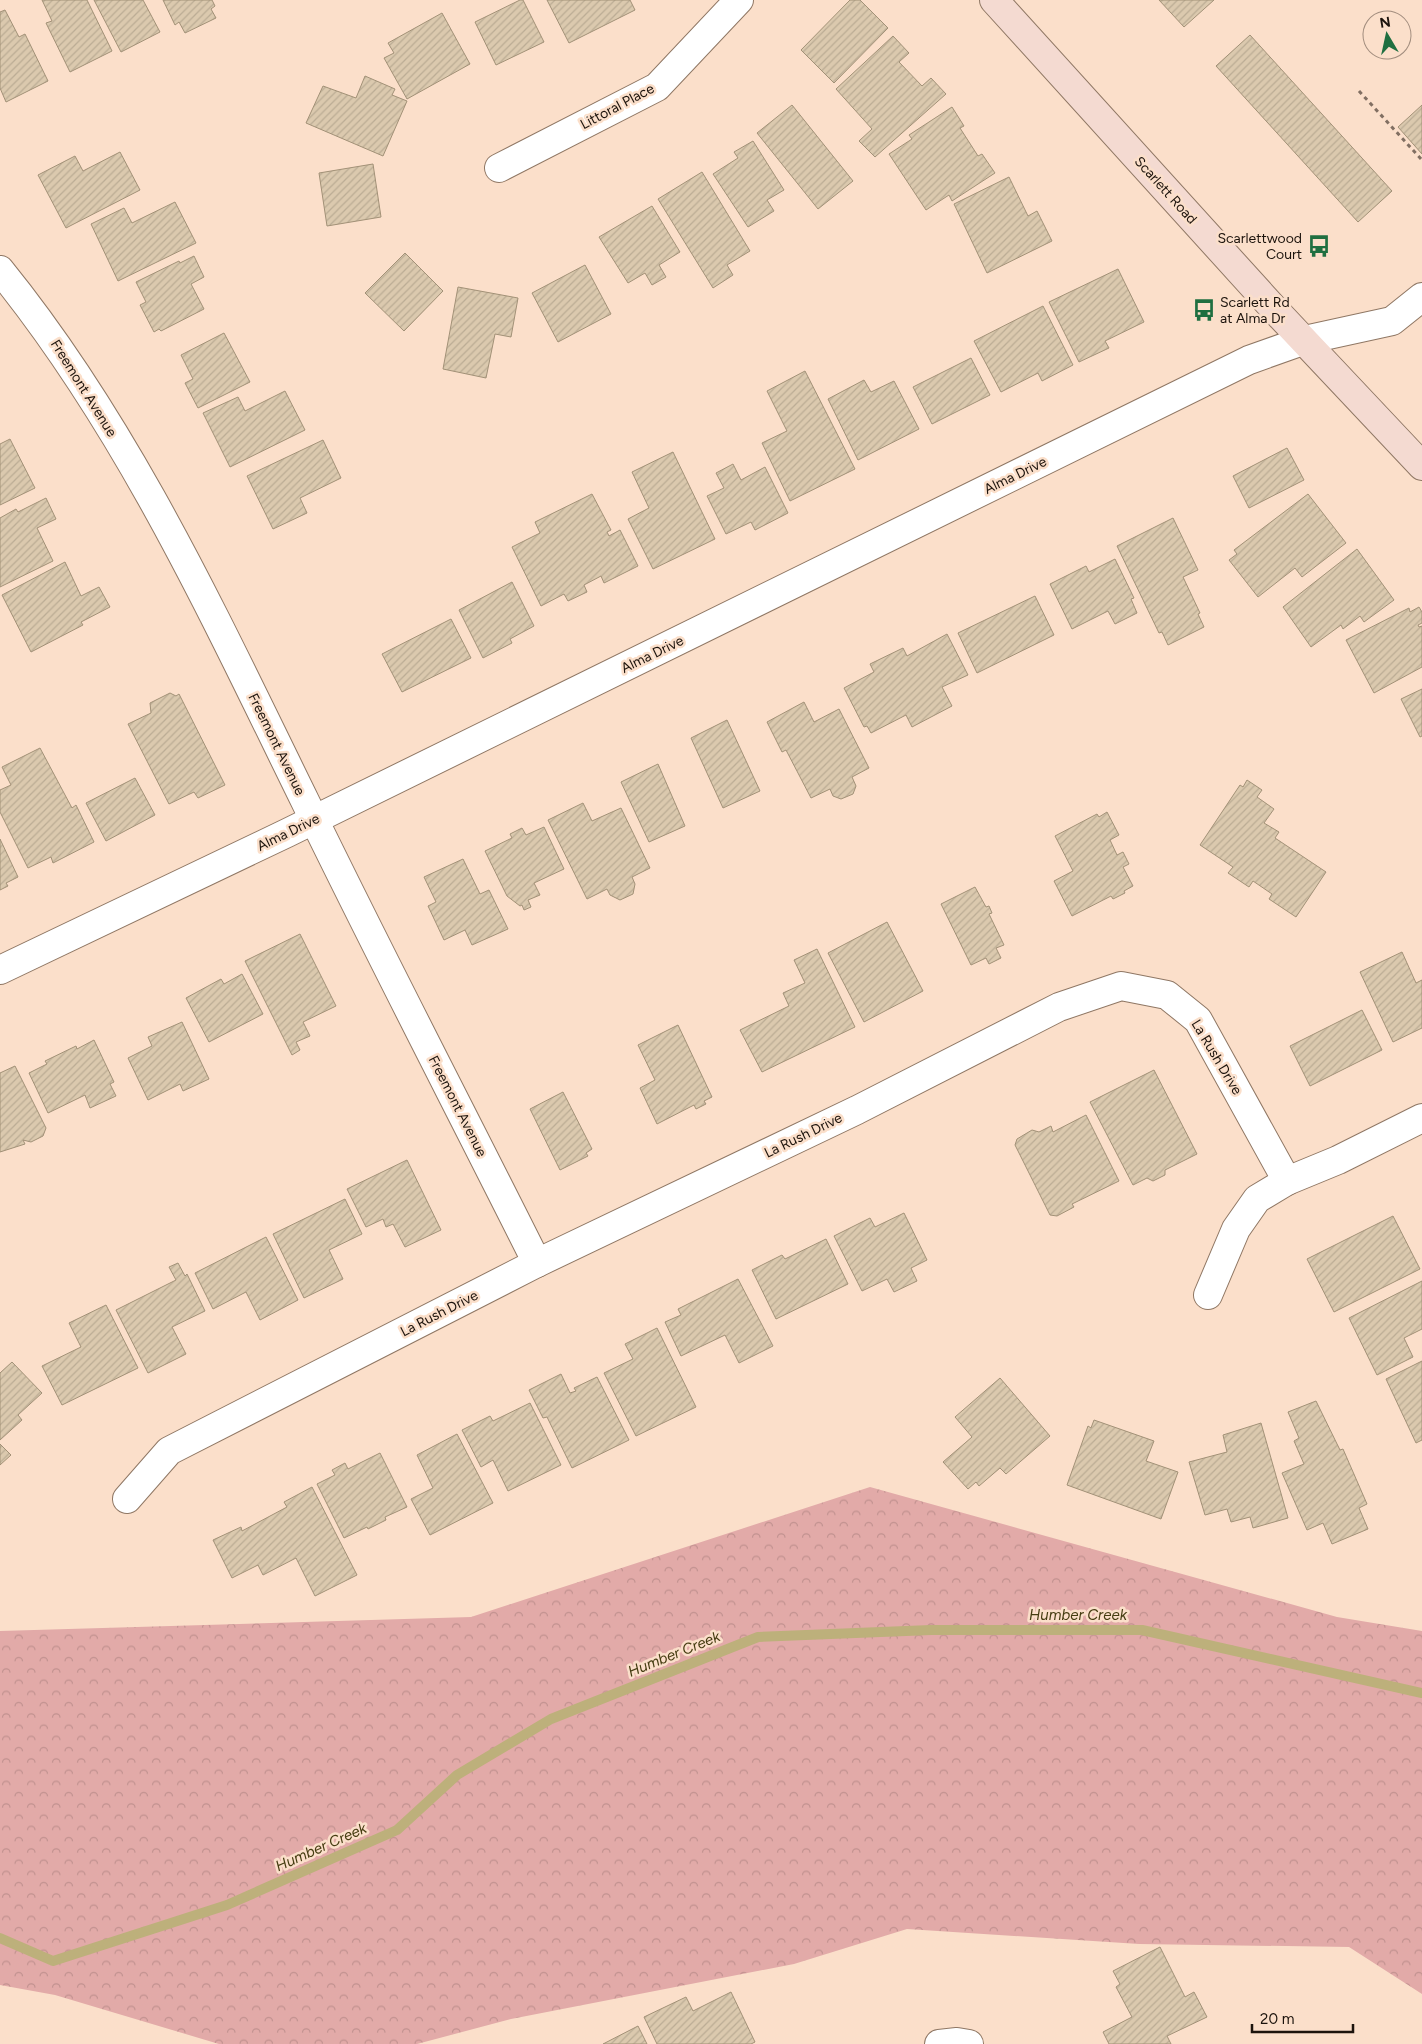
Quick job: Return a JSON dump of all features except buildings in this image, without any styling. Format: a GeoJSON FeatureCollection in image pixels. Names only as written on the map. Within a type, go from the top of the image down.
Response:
{"type":"FeatureCollection","features":[{"type":"Feature","properties":{"kind":"main road","name":"Scarlett Road"},"geometry":{"type":"LineString","coordinates":[[994,0],[1275,310],[1422,466]]}},
{"type":"Feature","properties":{"kind":"street","name":"Littoral Place"},"geometry":{"type":"LineString","coordinates":[[498,168],[657,87],[739,0]]}},
{"type":"Feature","properties":{"kind":"street","name":"Freemont Avenue"},"geometry":{"type":"LineString","coordinates":[[0,270],[42,321],[111,430],[189,565],[314,820],[537,1263]]}},
{"type":"Feature","properties":{"kind":"street"},"geometry":{"type":"LineString","coordinates":[[1305,340],[1392,321],[1422,297]]}},
{"type":"Feature","properties":{"kind":"street","name":"Alma Drive"},"geometry":{"type":"LineString","coordinates":[[0,970],[314,820],[1249,360],[1305,340]]}},
{"type":"Feature","properties":{"kind":"street","name":"La Rush Drive"},"geometry":{"type":"LineString","coordinates":[[126,1499],[169,1451],[537,1263],[857,1110],[1060,1007],[1121,986],[1167,995],[1198,1020],[1287,1181]]}},
{"type":"Feature","properties":{"kind":"street"},"geometry":{"type":"LineString","coordinates":[[1208,1295],[1236,1229],[1257,1200],[1287,1181],[1338,1160],[1422,1118]]}},
{"type":"Feature","properties":{"kind":"street"},"geometry":{"type":"LineString","coordinates":[[939,2044],[957,2042],[968,2044]]}},
{"type":"Feature","properties":{"kind":"path"},"geometry":{"type":"LineString","coordinates":[[1360,91],[1422,160]]}},
{"type":"Feature","properties":{"kind":"green space"},"geometry":{"type":"Polygon","coordinates":[[[870,1487],[1337,1617],[1422,1631],[1422,1994],[1349,1947],[1139,1944],[907,1929],[794,1964],[511,2019],[417,2044],[219,2044],[55,1995],[0,1985],[0,1631],[471,1617],[870,1487]]]}},
{"type":"Feature","properties":{"kind":"waterway","name":"Humber Creek"},"geometry":{"type":"LineString","coordinates":[[0,1938],[53,1961],[227,1905],[397,1830],[457,1775],[551,1719],[758,1637],[931,1630],[1142,1630],[1422,1693]]}},
{"type":"Feature","properties":{"kind":"place","name":"Scarlettwood Court"},"geometry":{"type":"Point","coordinates":[1319,246]}},
{"type":"Feature","properties":{"kind":"place","name":"Scarlett Rd at Alma Dr"},"geometry":{"type":"Point","coordinates":[1204,310]}}]}
